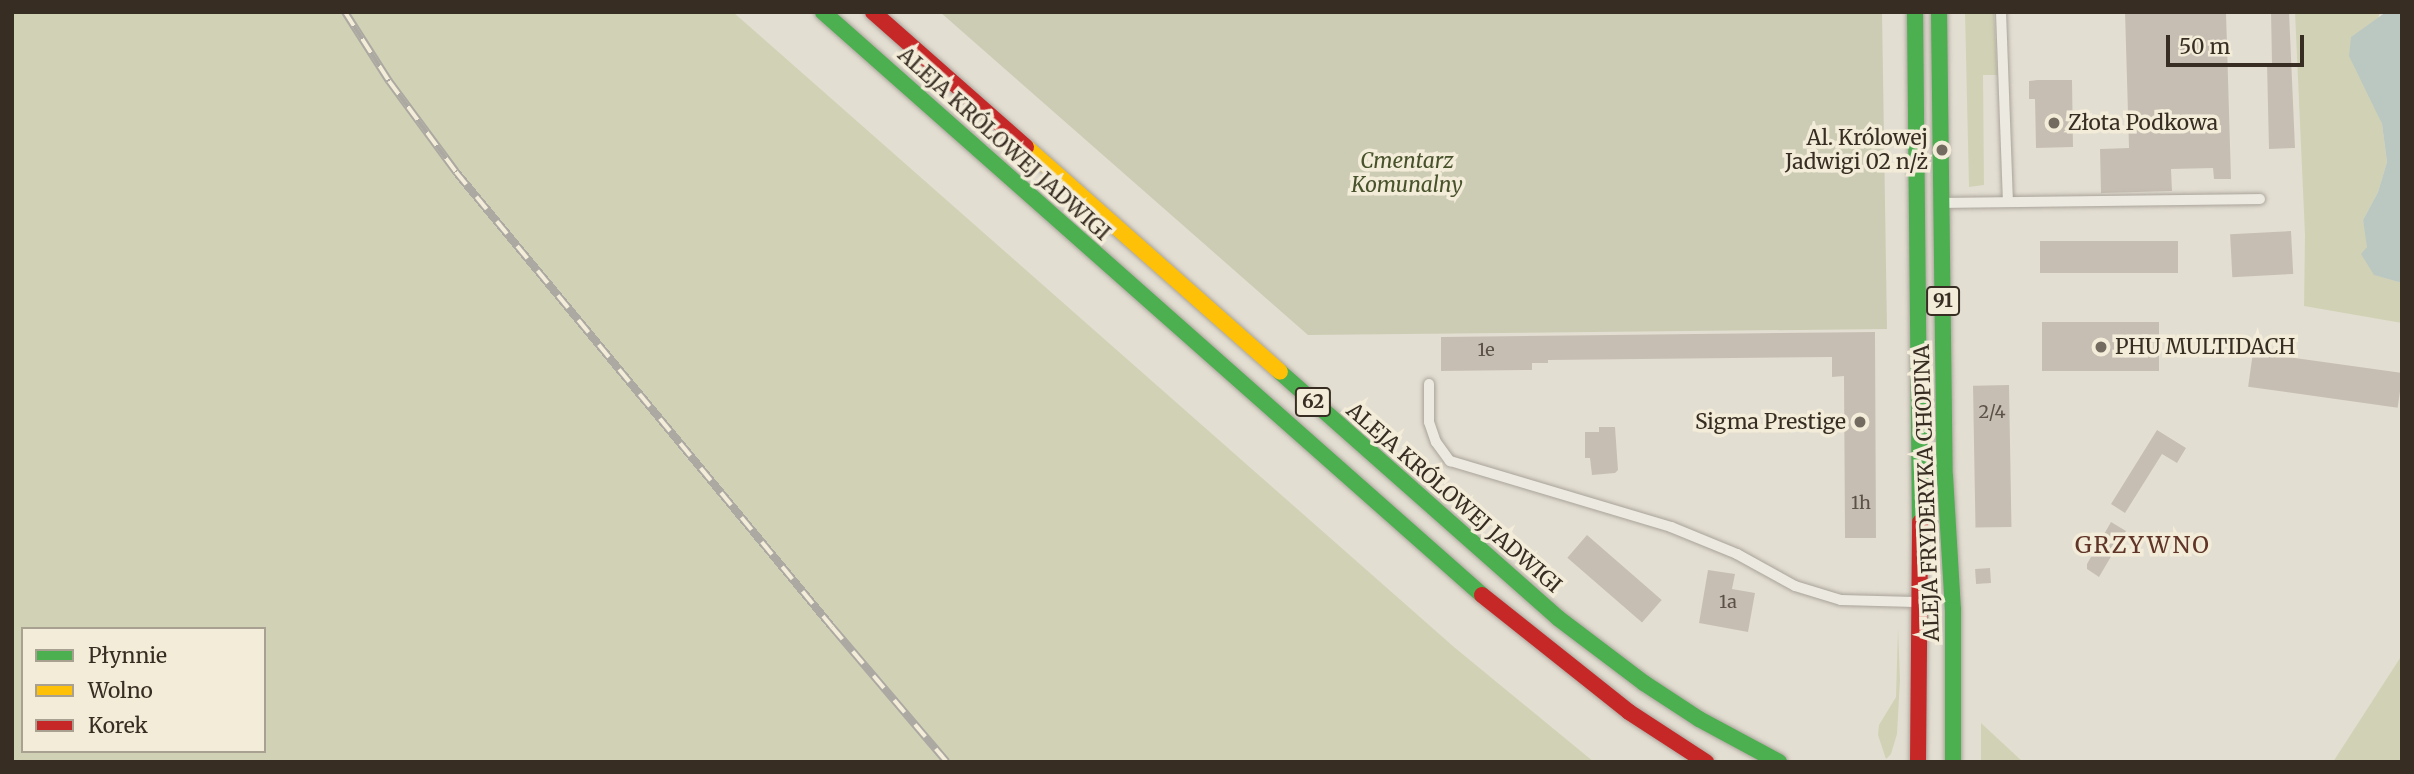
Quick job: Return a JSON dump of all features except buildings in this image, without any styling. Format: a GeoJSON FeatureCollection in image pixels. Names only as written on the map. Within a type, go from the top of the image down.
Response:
{"type":"FeatureCollection","features":[{"type":"Feature","properties":{"kind":"main road","name":"ALEJA KRÓLOWEJ JADWIGI"},"geometry":{"type":"LineString","coordinates":[[823,12],[1513,623],[1629,712],[1706,762]]}},
{"type":"Feature","properties":{"kind":"main road","name":"ALEJA KRÓLOWEJ JADWIGI"},"geometry":{"type":"LineString","coordinates":[[873,12],[1558,618],[1699,719],[1779,762]]}},
{"type":"Feature","properties":{"kind":"main road","name":"ALEJA FRYDERYKA CHOPINA"},"geometry":{"type":"LineString","coordinates":[[1915,12],[1933,591],[1954,762]]}},
{"type":"Feature","properties":{"kind":"main road","name":"ALEJA FRYDERYKA CHOPINA"},"geometry":{"type":"LineString","coordinates":[[1918,762],[1918,690],[1933,591],[1945,476],[1939,12]]}},
{"type":"Feature","properties":{"kind":"main road"},"geometry":{"type":"LineString","coordinates":[[1901,751],[1918,690]]}},
{"type":"Feature","properties":{"kind":"lane"},"geometry":{"type":"LineString","coordinates":[[2001,12],[2008,201]]}},
{"type":"Feature","properties":{"kind":"lane"},"geometry":{"type":"LineString","coordinates":[[1943,202],[2260,199]]}},
{"type":"Feature","properties":{"kind":"lane"},"geometry":{"type":"LineString","coordinates":[[1429,384],[1429,422],[1436,442],[1450,461],[1671,527],[1737,554],[1794,586],[1841,600],[1933,591]]}},
{"type":"Feature","properties":{"kind":"green space"},"geometry":{"type":"Polygon","coordinates":[[[12,12],[733,12],[1454,647],[1594,762],[12,762],[12,12]]]}},
{"type":"Feature","properties":{"kind":"green space","name":"Cmentarz Komunalny"},"geometry":{"type":"Polygon","coordinates":[[[940,12],[1882,12],[1887,329],[1308,335],[940,12]]]}},
{"type":"Feature","properties":{"kind":"green space"},"geometry":{"type":"Polygon","coordinates":[[[1965,12],[1994,12],[1997,75],[1983,75],[1984,185],[1969,187],[1965,12]]]}},
{"type":"Feature","properties":{"kind":"green space"},"geometry":{"type":"Polygon","coordinates":[[[2295,12],[2386,12],[2379,14],[2370,95],[2382,124],[2387,162],[2378,192],[2363,220],[2375,275],[2402,283],[2402,323],[2304,306],[2305,235],[2295,12]]]}},
{"type":"Feature","properties":{"kind":"green space"},"geometry":{"type":"Polygon","coordinates":[[[1898,628],[1900,680],[1897,734],[1891,754],[1886,759],[1878,735],[1879,725],[1896,697],[1898,628]]]}},
{"type":"Feature","properties":{"kind":"green space"},"geometry":{"type":"Polygon","coordinates":[[[2402,655],[2402,762],[2333,762],[2402,655]]]}},
{"type":"Feature","properties":{"kind":"green space"},"geometry":{"type":"Polygon","coordinates":[[[1981,723],[2023,762],[1981,762],[1981,723]]]}},
{"type":"Feature","properties":{"kind":"shaded area"},"geometry":{"type":"Polygon","coordinates":[[[2386,12],[2402,12],[2402,283],[2374,275],[2361,254],[2367,247],[2363,220],[2378,192],[2387,162],[2382,124],[2349,56],[2351,37],[2386,12]]]}},
{"type":"Feature","properties":{"kind":"railway"},"geometry":{"type":"LineString","coordinates":[[345,12],[389,81],[456,172],[947,762]]}},
{"type":"Feature","properties":{"kind":"traffic: fast"},"geometry":{"type":"LineString","coordinates":[[823,12],[1482,595]]}},
{"type":"Feature","properties":{"kind":"traffic: fast"},"geometry":{"type":"LineString","coordinates":[[1915,12],[1920,522]]}},
{"type":"Feature","properties":{"kind":"traffic: fast"},"geometry":{"type":"LineString","coordinates":[[1939,12],[1945,476],[1953,610],[1953,762]]}},
{"type":"Feature","properties":{"kind":"traffic: fast"},"geometry":{"type":"LineString","coordinates":[[1280,372],[1558,618],[1644,683],[1699,719],[1779,762]]}},
{"type":"Feature","properties":{"kind":"traffic: slow"},"geometry":{"type":"LineString","coordinates":[[1026,147],[1280,372]]}},
{"type":"Feature","properties":{"kind":"traffic: jam"},"geometry":{"type":"LineString","coordinates":[[873,12],[1026,147]]}},
{"type":"Feature","properties":{"kind":"traffic: jam"},"geometry":{"type":"LineString","coordinates":[[1918,762],[1920,522]]}},
{"type":"Feature","properties":{"kind":"traffic: jam"},"geometry":{"type":"LineString","coordinates":[[1482,595],[1629,712],[1706,762]]}},
{"type":"Feature","properties":{"kind":"place","name":"Złota Podkowa"},"geometry":{"type":"Point","coordinates":[2054,123]}},
{"type":"Feature","properties":{"kind":"place","name":"Al. Królowej Jadwigi 02 n/ż"},"geometry":{"type":"Point","coordinates":[1942,150]}},
{"type":"Feature","properties":{"kind":"place","name":"PHU MULTIDACH"},"geometry":{"type":"Point","coordinates":[2101,347]}},
{"type":"Feature","properties":{"kind":"place","name":"Sigma Prestige"},"geometry":{"type":"Point","coordinates":[1860,422]}},
{"type":"Feature","properties":{"kind":"district","name":"GRZYWNO"},"geometry":{"type":"Point","coordinates":[2143,545]}}]}
